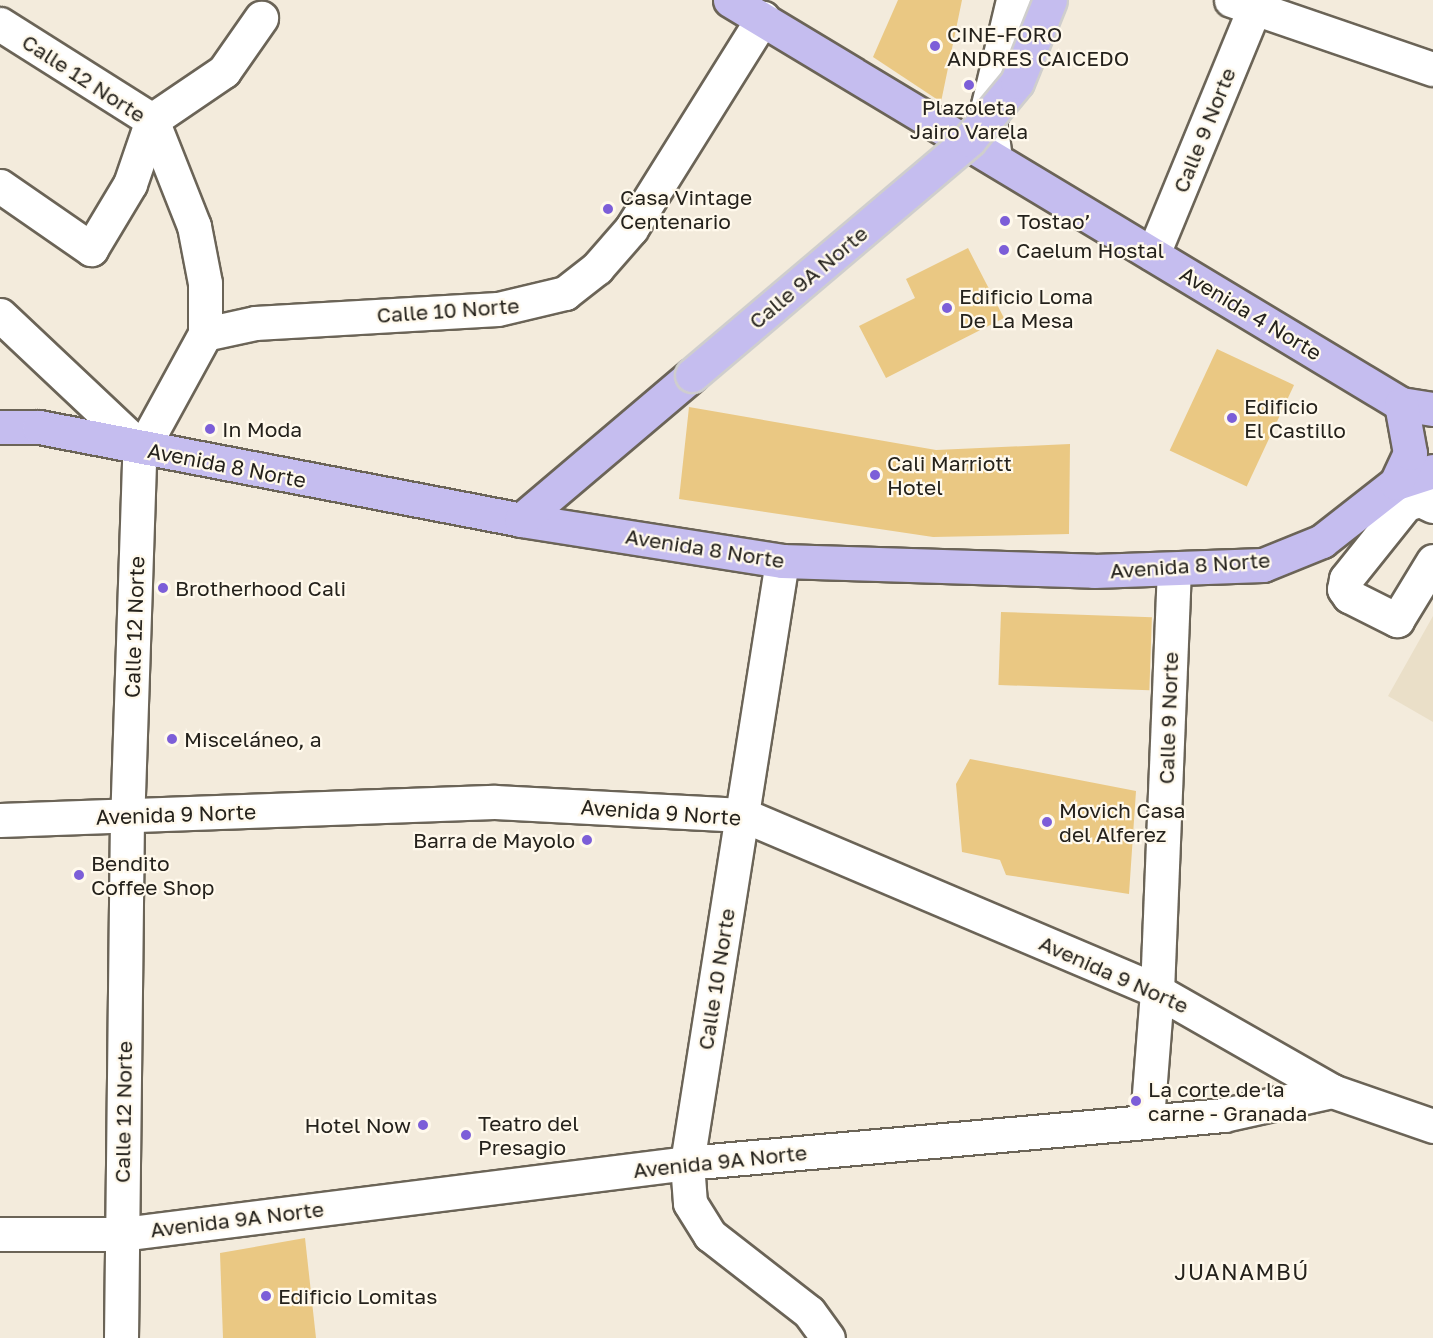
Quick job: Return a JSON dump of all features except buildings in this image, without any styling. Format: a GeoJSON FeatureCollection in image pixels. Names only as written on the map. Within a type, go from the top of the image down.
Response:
{"type":"FeatureCollection","features":[{"type":"Feature","properties":{"kind":"main road","name":"Avenida 4 Norte"},"geometry":{"type":"LineString","coordinates":[[730,0],[1401,404]]}},
{"type":"Feature","properties":{"kind":"main road","name":"Calle 9A Norte"},"geometry":{"type":"LineString","coordinates":[[521,520],[969,140],[1017,82],[1050,0]]}},
{"type":"Feature","properties":{"kind":"main road"},"geometry":{"type":"LineString","coordinates":[[1401,404],[1433,409]]}},
{"type":"Feature","properties":{"kind":"main road","name":"Avenida 8 Norte"},"geometry":{"type":"LineString","coordinates":[[1396,483],[1410,453],[1401,404]]}},
{"type":"Feature","properties":{"kind":"main road","name":"Avenida 8 Norte"},"geometry":{"type":"LineString","coordinates":[[0,427],[39,427],[142,449],[521,520],[782,561],[1174,569],[1263,565],[1322,541],[1396,483],[1433,471]]}},
{"type":"Feature","properties":{"kind":"street"},"geometry":{"type":"LineString","coordinates":[[995,159],[988,105],[1013,0]]}},
{"type":"Feature","properties":{"kind":"street"},"geometry":{"type":"LineString","coordinates":[[1243,3],[1433,69]]}},
{"type":"Feature","properties":{"kind":"street","name":"Calle 9 Norte"},"geometry":{"type":"LineString","coordinates":[[1153,254],[1243,3]]}},
{"type":"Feature","properties":{"kind":"street"},"geometry":{"type":"LineString","coordinates":[[0,186],[91,249],[130,184],[152,120],[207,87],[261,18]]}},
{"type":"Feature","properties":{"kind":"street","name":"Calle 10 Norte"},"geometry":{"type":"LineString","coordinates":[[205,333],[255,323],[498,309],[565,292],[597,268],[631,229],[763,18]]}},
{"type":"Feature","properties":{"kind":"street","name":"Calle 12 Norte"},"geometry":{"type":"LineString","coordinates":[[0,24],[152,120],[194,226],[205,283],[205,333],[142,449],[128,817],[120,1338]]}},
{"type":"Feature","properties":{"kind":"street"},"geometry":{"type":"LineString","coordinates":[[950,132],[988,105]]}},
{"type":"Feature","properties":{"kind":"street"},"geometry":{"type":"LineString","coordinates":[[0,315],[142,449]]}},
{"type":"Feature","properties":{"kind":"street"},"geometry":{"type":"LineString","coordinates":[[1433,506],[1413,500],[1346,579],[1344,589],[1349,596],[1390,619],[1403,615],[1433,561]]}},
{"type":"Feature","properties":{"kind":"street"},"geometry":{"type":"LineString","coordinates":[[1351,518],[1380,537]]}},
{"type":"Feature","properties":{"kind":"street","name":"Calle 10 Norte"},"geometry":{"type":"LineString","coordinates":[[782,561],[687,1163],[690,1203],[710,1235],[809,1311],[828,1338]]}},
{"type":"Feature","properties":{"kind":"street","name":"Calle 9 Norte"},"geometry":{"type":"LineString","coordinates":[[1147,1119],[1157,991],[1174,569]]}},
{"type":"Feature","properties":{"kind":"street","name":"Avenida 9 Norte"},"geometry":{"type":"LineString","coordinates":[[0,820],[495,802],[743,815],[1157,991],[1332,1091]]}},
{"type":"Feature","properties":{"kind":"street"},"geometry":{"type":"LineString","coordinates":[[1332,1091],[1433,1126]]}},
{"type":"Feature","properties":{"kind":"street","name":"Avenida 9A Norte"},"geometry":{"type":"LineString","coordinates":[[0,1234],[122,1234],[687,1163],[1147,1119],[1224,1115],[1332,1091]]}},
{"type":"Feature","properties":{"kind":"shaded area"},"geometry":{"type":"Polygon","coordinates":[[[1433,616],[1433,722],[1388,696],[1433,616]]]}},
{"type":"Feature","properties":{"kind":"place","name":"CINE-FORO ANDRES CAICEDO"},"geometry":{"type":"Point","coordinates":[935,46]}},
{"type":"Feature","properties":{"kind":"place","name":"Plazoleta Jairo Varela"},"geometry":{"type":"Point","coordinates":[969,85]}},
{"type":"Feature","properties":{"kind":"place","name":"Casa Vintage Centenario"},"geometry":{"type":"Point","coordinates":[608,209]}},
{"type":"Feature","properties":{"kind":"place","name":"Tostao’"},"geometry":{"type":"Point","coordinates":[1005,221]}},
{"type":"Feature","properties":{"kind":"place","name":"Caelum Hostal"},"geometry":{"type":"Point","coordinates":[1004,250]}},
{"type":"Feature","properties":{"kind":"place","name":"Edificio Loma De La Mesa"},"geometry":{"type":"Point","coordinates":[947,308]}},
{"type":"Feature","properties":{"kind":"place","name":"Edificio El Castillo"},"geometry":{"type":"Point","coordinates":[1232,418]}},
{"type":"Feature","properties":{"kind":"place","name":"In Moda"},"geometry":{"type":"Point","coordinates":[210,429]}},
{"type":"Feature","properties":{"kind":"place","name":"Cali Marriott Hotel"},"geometry":{"type":"Point","coordinates":[875,475]}},
{"type":"Feature","properties":{"kind":"place","name":"Brotherhood Cali"},"geometry":{"type":"Point","coordinates":[163,588]}},
{"type":"Feature","properties":{"kind":"place","name":"Misceláneo, a"},"geometry":{"type":"Point","coordinates":[172,739]}},
{"type":"Feature","properties":{"kind":"place","name":"Movich Casa del Alferez"},"geometry":{"type":"Point","coordinates":[1047,822]}},
{"type":"Feature","properties":{"kind":"place","name":"Barra de Mayolo"},"geometry":{"type":"Point","coordinates":[587,840]}},
{"type":"Feature","properties":{"kind":"place","name":"Bendito Coffee Shop"},"geometry":{"type":"Point","coordinates":[79,875]}},
{"type":"Feature","properties":{"kind":"place","name":"La corte de la carne - Granada"},"geometry":{"type":"Point","coordinates":[1136,1101]}},
{"type":"Feature","properties":{"kind":"place","name":"Hotel Now"},"geometry":{"type":"Point","coordinates":[423,1125]}},
{"type":"Feature","properties":{"kind":"place","name":"Teatro del Presagio"},"geometry":{"type":"Point","coordinates":[466,1135]}},
{"type":"Feature","properties":{"kind":"place","name":"Edificio Lomitas"},"geometry":{"type":"Point","coordinates":[266,1296]}},
{"type":"Feature","properties":{"kind":"district","name":"JUANAMBÚ"},"geometry":{"type":"Point","coordinates":[1242,1272]}}]}
